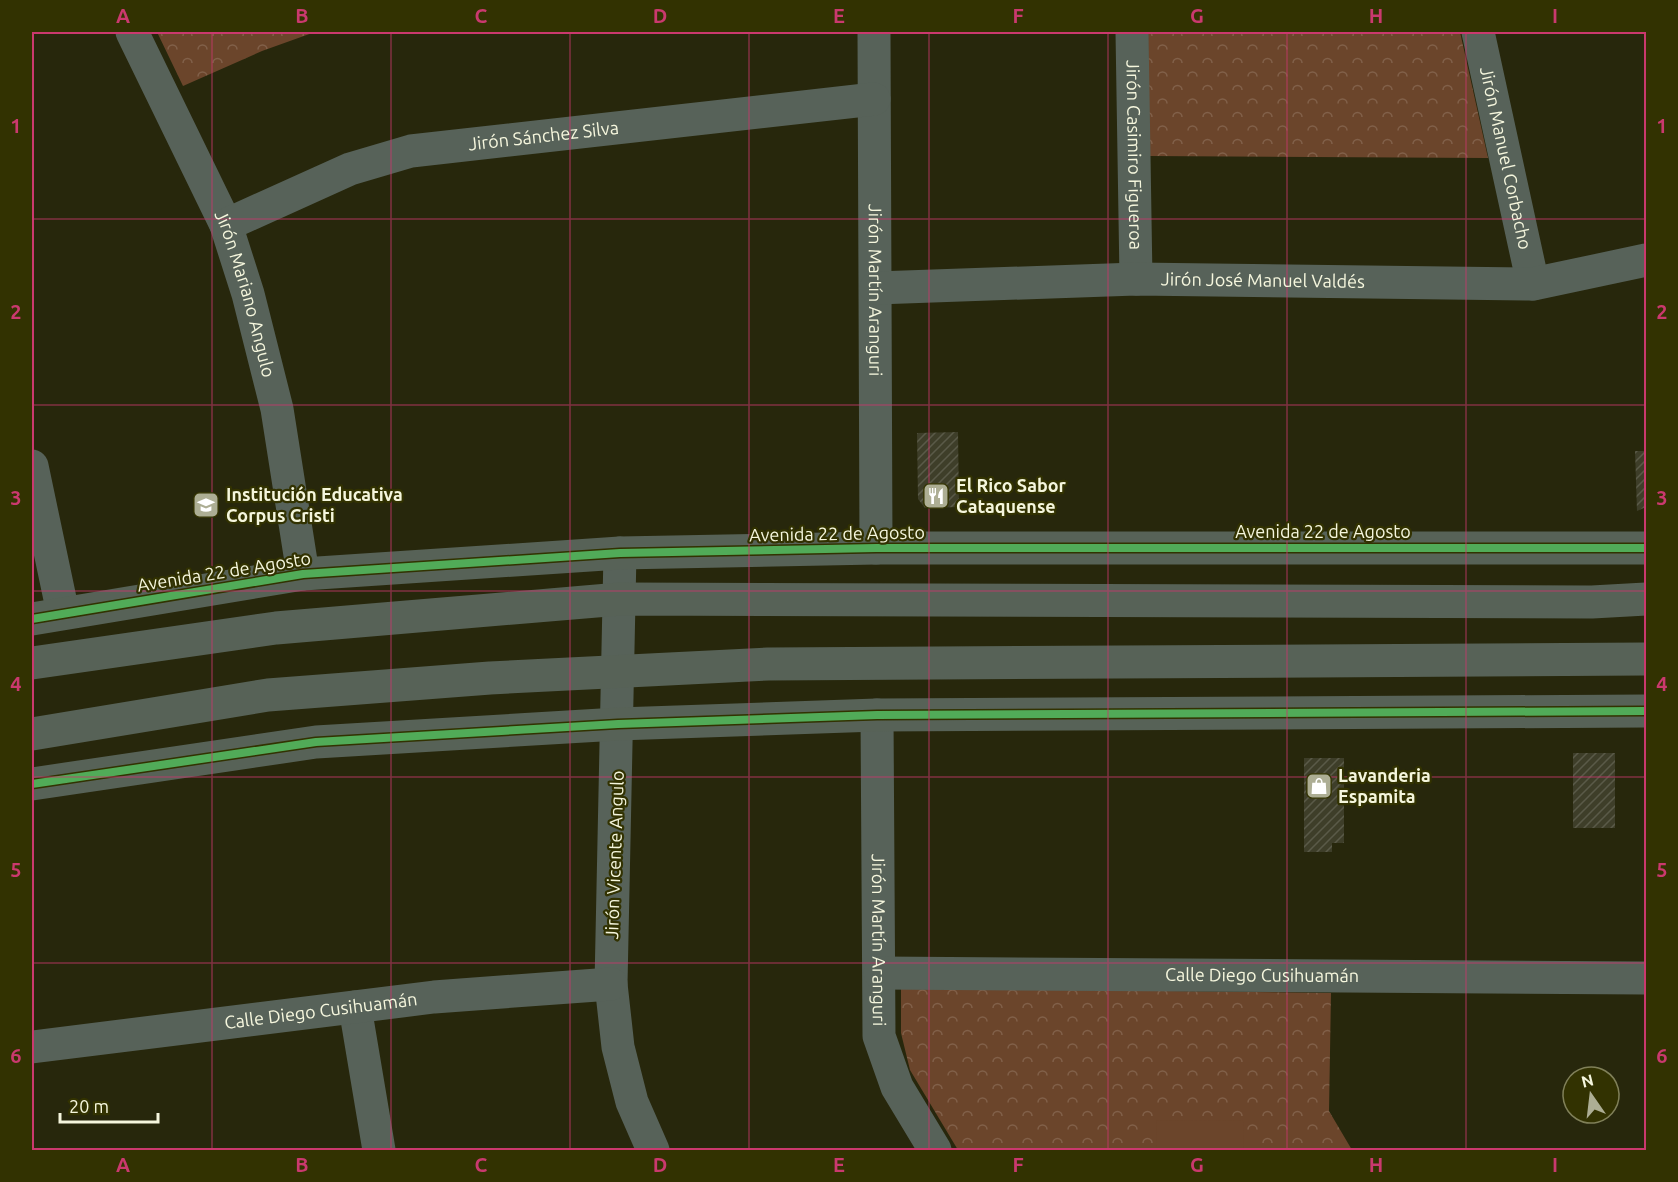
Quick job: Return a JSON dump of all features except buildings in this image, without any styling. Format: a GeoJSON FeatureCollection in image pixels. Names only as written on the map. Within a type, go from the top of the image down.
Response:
{"type":"FeatureCollection","features":[{"type":"Feature","properties":{"kind":"main road","name":"Avenida 22 de Agosto"},"geometry":{"type":"LineString","coordinates":[[47,616],[303,574],[620,553],[876,548],[1647,548]]}},
{"type":"Feature","properties":{"kind":"main road"},"geometry":{"type":"LineString","coordinates":[[32,663],[276,628],[620,599],[1592,602],[1647,599]]}},
{"type":"Feature","properties":{"kind":"main road"},"geometry":{"type":"LineString","coordinates":[[32,734],[268,695],[768,663],[1647,659]]}},
{"type":"Feature","properties":{"kind":"main road"},"geometry":{"type":"LineString","coordinates":[[32,784],[316,742],[618,724],[877,714],[1647,711]]}},
{"type":"Feature","properties":{"kind":"street","name":"Jirón Mariano Angulo"},"geometry":{"type":"LineString","coordinates":[[132,32],[226,225],[248,294],[277,409],[303,574]]}},
{"type":"Feature","properties":{"kind":"street","name":"Jirón Martín Aranguri"},"geometry":{"type":"LineString","coordinates":[[874,32],[876,548]]}},
{"type":"Feature","properties":{"kind":"street","name":"Jirón Casimiro Figueroa"},"geometry":{"type":"LineString","coordinates":[[1132,32],[1136,279]]}},
{"type":"Feature","properties":{"kind":"street","name":"Jirón Manuel Corbacho"},"geometry":{"type":"LineString","coordinates":[[1478,32],[1533,284]]}},
{"type":"Feature","properties":{"kind":"street","name":"Jirón Sánchez Silva"},"geometry":{"type":"LineString","coordinates":[[226,225],[350,169],[411,151],[874,99]]}},
{"type":"Feature","properties":{"kind":"street","name":"Jirón José Manuel Valdés"},"geometry":{"type":"LineString","coordinates":[[876,288],[1136,279],[1533,284],[1647,260]]}},
{"type":"Feature","properties":{"kind":"street"},"geometry":{"type":"LineString","coordinates":[[32,466],[47,616]]}},
{"type":"Feature","properties":{"kind":"street","name":"Jirón Vicente Angulo"},"geometry":{"type":"LineString","coordinates":[[620,553],[620,671],[611,984],[618,1047],[629,1091],[653,1150]]}},
{"type":"Feature","properties":{"kind":"street","name":"Jirón Martín Aranguri"},"geometry":{"type":"LineString","coordinates":[[877,714],[879,1036],[897,1087],[935,1150]]}},
{"type":"Feature","properties":{"kind":"street","name":"Calle Diego Cusihuamán"},"geometry":{"type":"LineString","coordinates":[[880,973],[1647,978]]}},
{"type":"Feature","properties":{"kind":"street","name":"Calle Diego Cusihuamán"},"geometry":{"type":"LineString","coordinates":[[32,1047],[456,995],[611,984]]}},
{"type":"Feature","properties":{"kind":"street"},"geometry":{"type":"LineString","coordinates":[[355,1007],[379,1150]]}},
{"type":"Feature","properties":{"kind":"green space"},"geometry":{"type":"Polygon","coordinates":[[[157,32],[315,32],[262,51],[183,86],[157,32]]]}},
{"type":"Feature","properties":{"kind":"green space"},"geometry":{"type":"Polygon","coordinates":[[[1148,32],[1460,32],[1488,158],[1149,156],[1148,32]]]}},
{"type":"Feature","properties":{"kind":"green space"},"geometry":{"type":"Polygon","coordinates":[[[901,988],[1331,993],[1329,1111],[1352,1150],[958,1150],[910,1070],[901,1033],[901,988]]]}},
{"type":"Feature","properties":{"kind":"green space"},"geometry":{"type":"Polygon","coordinates":[[[1157,1120],[1244,1121],[1243,1150],[1156,1150],[1157,1120]]]}},
{"type":"Feature","properties":{"kind":"cycle path"},"geometry":{"type":"LineString","coordinates":[[32,619],[303,574],[620,553],[876,548],[1646,548]]}},
{"type":"Feature","properties":{"kind":"cycle path"},"geometry":{"type":"LineString","coordinates":[[32,784],[316,742],[618,724],[877,715],[1646,711]]}},
{"type":"Feature","properties":{"kind":"place","name":"El Rico Sabor Cataquense"},"geometry":{"type":"Point","coordinates":[936,496]}},
{"type":"Feature","properties":{"kind":"place","name":"Institución Educativa Corpus Cristi"},"geometry":{"type":"Point","coordinates":[206,505]}},
{"type":"Feature","properties":{"kind":"place","name":"Lavanderia Espamita"},"geometry":{"type":"Point","coordinates":[1319,786]}}]}
